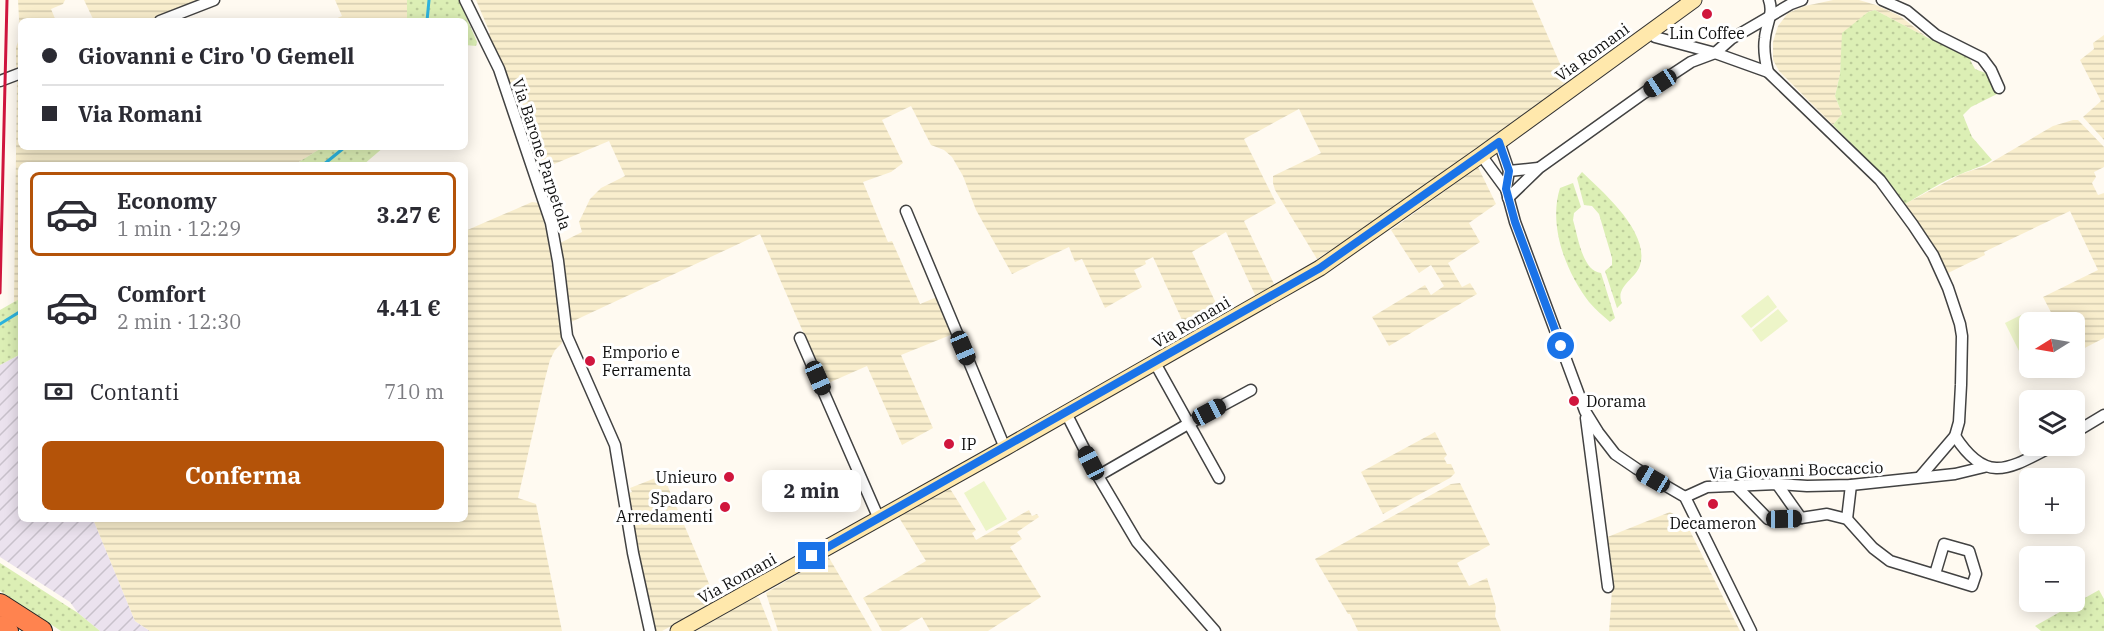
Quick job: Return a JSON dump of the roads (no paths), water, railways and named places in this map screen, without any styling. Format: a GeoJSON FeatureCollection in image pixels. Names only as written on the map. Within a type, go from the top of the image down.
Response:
{"type":"FeatureCollection","features":[{"type":"Feature","properties":{"kind":"highway"},"geometry":{"type":"LineString","coordinates":[[0,604],[42,631]]}},
{"type":"Feature","properties":{"kind":"highway"},"geometry":{"type":"LineString","coordinates":[[0,626],[8,631]]}},
{"type":"Feature","properties":{"kind":"street"},"geometry":{"type":"LineString","coordinates":[[168,18],[214,0]]}},
{"type":"Feature","properties":{"kind":"street","name":"Via Barone Parpetola"},"geometry":{"type":"LineString","coordinates":[[465,0],[499,69],[551,222],[565,324],[572,347],[615,445],[633,553],[650,631]]}},
{"type":"Feature","properties":{"kind":"street","name":"Via Romani"},"geometry":{"type":"LineString","coordinates":[[678,631],[1320,268],[1481,156],[1694,0]]}},
{"type":"Feature","properties":{"kind":"street"},"geometry":{"type":"LineString","coordinates":[[1768,72],[1764,50],[1772,8],[1769,0]]}},
{"type":"Feature","properties":{"kind":"street"},"geometry":{"type":"LineString","coordinates":[[1507,194],[1539,168],[1691,62],[1715,53],[1731,39],[1802,0]]}},
{"type":"Feature","properties":{"kind":"street"},"geometry":{"type":"LineString","coordinates":[[1882,0],[1907,11],[1936,35],[1982,58],[2000,88]]}},
{"type":"Feature","properties":{"kind":"street"},"geometry":{"type":"LineString","coordinates":[[1651,32],[1655,37],[1715,53],[1768,72],[1880,180],[1933,255],[1948,288],[1962,336],[1962,385],[1959,422],[1955,436],[1920,477]]}},
{"type":"Feature","properties":{"kind":"street"},"geometry":{"type":"LineString","coordinates":[[0,81],[18,74]]}},
{"type":"Feature","properties":{"kind":"street"},"geometry":{"type":"LineString","coordinates":[[1499,142],[1509,171],[1507,194]]}},
{"type":"Feature","properties":{"kind":"street"},"geometry":{"type":"LineString","coordinates":[[1481,156],[1507,194],[1524,250],[1585,411],[1615,454],[1684,497],[1751,631]]}},
{"type":"Feature","properties":{"kind":"street"},"geometry":{"type":"LineString","coordinates":[[1509,171],[1539,168]]}},
{"type":"Feature","properties":{"kind":"street"},"geometry":{"type":"LineString","coordinates":[[906,211],[1005,448]]}},
{"type":"Feature","properties":{"kind":"street"},"geometry":{"type":"LineString","coordinates":[[800,338],[879,519]]}},
{"type":"Feature","properties":{"kind":"street"},"geometry":{"type":"LineString","coordinates":[[1155,363],[1219,478]]}},
{"type":"Feature","properties":{"kind":"street"},"geometry":{"type":"LineString","coordinates":[[1098,476],[1251,390]]}},
{"type":"Feature","properties":{"kind":"street"},"geometry":{"type":"LineString","coordinates":[[1585,411],[1608,587]]}},
{"type":"Feature","properties":{"kind":"street"},"geometry":{"type":"LineString","coordinates":[[1066,413],[1098,476],[1137,542],[1215,631]]}},
{"type":"Feature","properties":{"kind":"street"},"geometry":{"type":"LineString","coordinates":[[2085,426],[2104,415]]}},
{"type":"Feature","properties":{"kind":"street"},"geometry":{"type":"LineString","coordinates":[[1955,436],[1964,450],[1984,467],[2002,468],[2032,456]]}},
{"type":"Feature","properties":{"kind":"street","name":"Via Giovanni Boccaccio"},"geometry":{"type":"LineString","coordinates":[[1684,497],[1707,488],[1893,482],[1955,474],[1984,467]]}},
{"type":"Feature","properties":{"kind":"street"},"geometry":{"type":"LineString","coordinates":[[1777,484],[1801,519]]}},
{"type":"Feature","properties":{"kind":"street"},"geometry":{"type":"LineString","coordinates":[[1847,519],[1851,485]]}},
{"type":"Feature","properties":{"kind":"street"},"geometry":{"type":"LineString","coordinates":[[1736,486],[1768,519],[1801,519],[1827,514],[1847,519],[1874,548],[1890,561],[1972,586],[1976,574],[1969,551],[1944,544],[1935,574]]}},
{"type":"Feature","properties":{"kind":"waterway"},"geometry":{"type":"LineString","coordinates":[[427,18],[429,0]]}},
{"type":"Feature","properties":{"kind":"waterway"},"geometry":{"type":"LineString","coordinates":[[327,162],[341,150]]}},
{"type":"Feature","properties":{"kind":"waterway"},"geometry":{"type":"LineString","coordinates":[[0,324],[18,313]]}},
{"type":"Feature","properties":{"kind":"railway"},"geometry":{"type":"LineString","coordinates":[[0,293],[7,0]]}},
{"type":"Feature","properties":{"kind":"place","name":"Lin Coffee"},"geometry":{"type":"Point","coordinates":[1707,14]}},
{"type":"Feature","properties":{"kind":"place","name":"Emporio e Ferramenta"},"geometry":{"type":"Point","coordinates":[590,361]}},
{"type":"Feature","properties":{"kind":"place","name":"Dorama"},"geometry":{"type":"Point","coordinates":[1574,401]}},
{"type":"Feature","properties":{"kind":"place","name":"IP"},"geometry":{"type":"Point","coordinates":[949,444]}},
{"type":"Feature","properties":{"kind":"place","name":"Unieuro"},"geometry":{"type":"Point","coordinates":[729,477]}},
{"type":"Feature","properties":{"kind":"place","name":"Decameron"},"geometry":{"type":"Point","coordinates":[1713,504]}},
{"type":"Feature","properties":{"kind":"place","name":"Spadaro Arredamenti"},"geometry":{"type":"Point","coordinates":[725,507]}}]}
